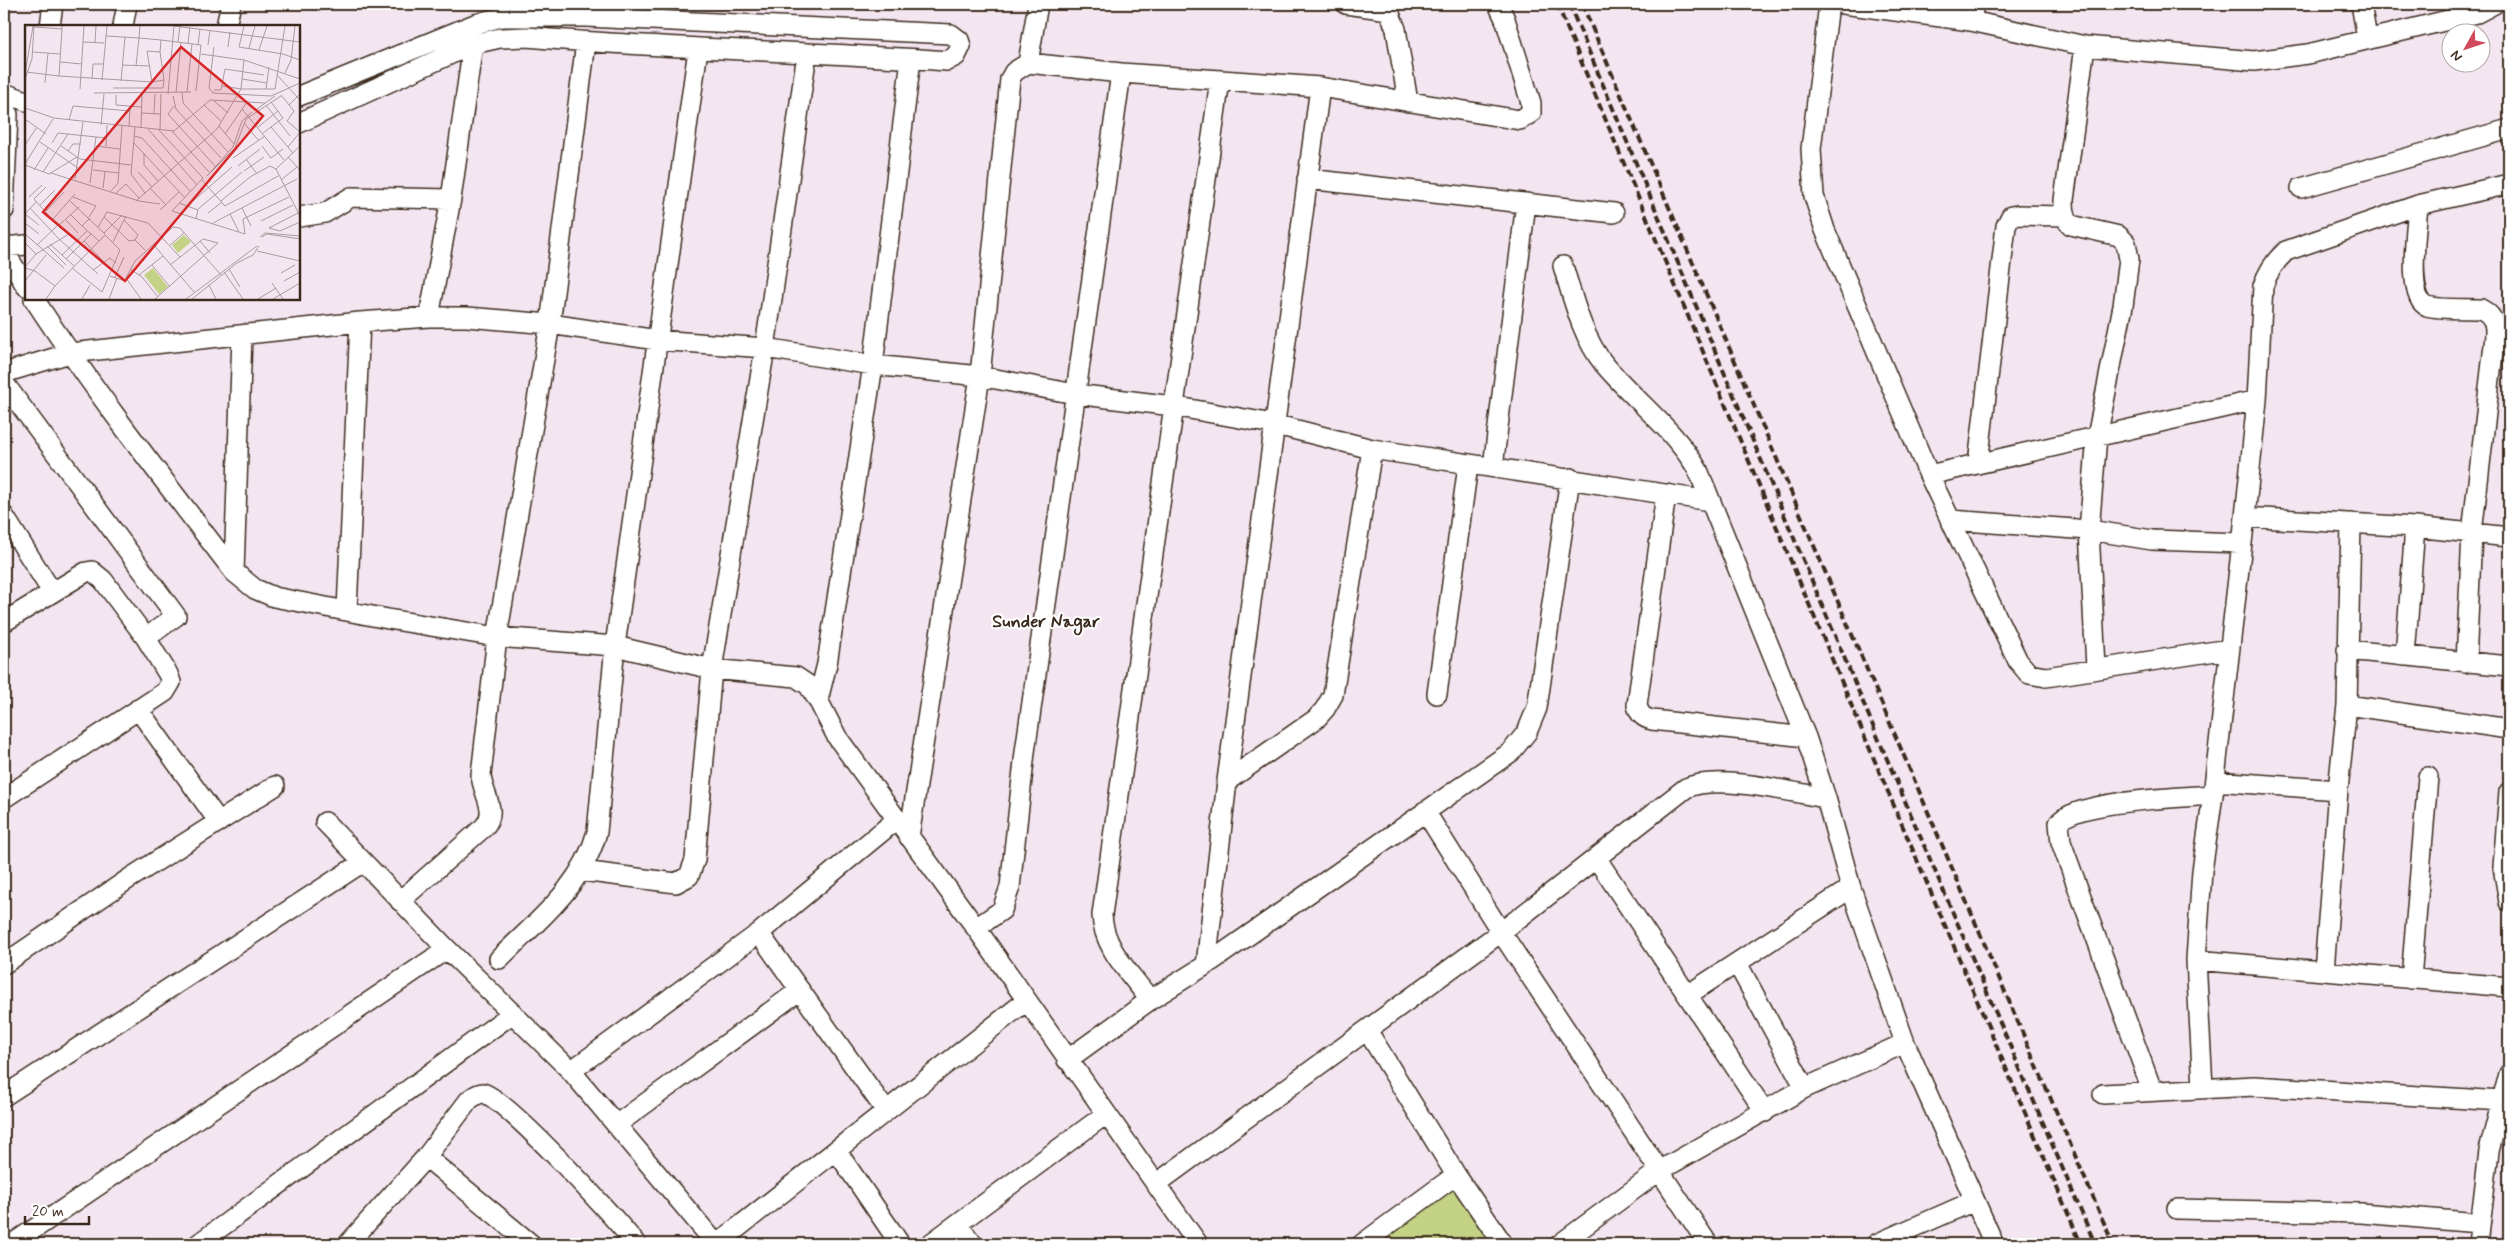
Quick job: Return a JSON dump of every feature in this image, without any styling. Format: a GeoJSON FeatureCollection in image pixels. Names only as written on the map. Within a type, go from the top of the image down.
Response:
{"type":"FeatureCollection","features":[{"type":"Feature","properties":{"kind":"street"},"geometry":{"type":"LineString","coordinates":[[50,25],[54,4]]}},
{"type":"Feature","properties":{"kind":"street"},"geometry":{"type":"LineString","coordinates":[[123,25],[127,4]]}},
{"type":"Feature","properties":{"kind":"street"},"geometry":{"type":"LineString","coordinates":[[226,25],[231,4]]}},
{"type":"Feature","properties":{"kind":"street"},"geometry":{"type":"LineString","coordinates":[[1028,63],[1038,4]]}},
{"type":"Feature","properties":{"kind":"street"},"geometry":{"type":"LineString","coordinates":[[1346,4],[1387,7],[1396,30],[1408,102]]}},
{"type":"Feature","properties":{"kind":"street"},"geometry":{"type":"LineString","coordinates":[[909,837],[980,376],[1010,79],[1014,72],[1028,63],[1121,73],[1320,87],[1520,120],[1527,118],[1531,113],[1531,103],[1505,18],[1498,4]]}},
{"type":"Feature","properties":{"kind":"street"},"geometry":{"type":"LineString","coordinates":[[1829,4],[1811,149],[1814,196],[1825,230],[1929,475],[2018,661],[2030,674],[2046,677],[2229,649]]}},
{"type":"Feature","properties":{"kind":"street"},"geometry":{"type":"LineString","coordinates":[[1844,4],[1972,13],[2085,46],[2254,61],[2308,54],[2367,38],[2477,13],[2494,4]]}},
{"type":"Feature","properties":{"kind":"street"},"geometry":{"type":"LineString","coordinates":[[2361,4],[2367,38]]}},
{"type":"Feature","properties":{"kind":"street"},"geometry":{"type":"LineString","coordinates":[[300,96],[475,24],[501,17],[586,17],[951,34],[959,40],[961,46],[958,53],[946,61],[698,49],[526,37],[473,44],[300,123]]}},
{"type":"Feature","properties":{"kind":"street"},"geometry":{"type":"LineString","coordinates":[[400,900],[484,827],[491,817],[491,808],[481,786],[481,775],[497,637],[550,324],[586,42]]}},
{"type":"Feature","properties":{"kind":"street"},"geometry":{"type":"LineString","coordinates":[[429,317],[451,199],[473,44]]}},
{"type":"Feature","properties":{"kind":"street"},"geometry":{"type":"LineString","coordinates":[[2085,46],[2064,200],[2067,221],[2071,225],[2119,236],[2126,243],[2129,259],[2123,306],[2097,438],[2089,530],[2096,668]]}},
{"type":"Feature","properties":{"kind":"street"},"geometry":{"type":"LineString","coordinates":[[499,958],[567,890],[582,871],[591,852],[597,832],[615,646],[698,49]]}},
{"type":"Feature","properties":{"kind":"street"},"geometry":{"type":"LineString","coordinates":[[582,871],[676,883],[685,879],[692,871],[695,860],[712,669],[765,348],[808,53]]}},
{"type":"Feature","properties":{"kind":"street"},"geometry":{"type":"LineString","coordinates":[[818,700],[827,664],[873,365],[911,58]]}},
{"type":"Feature","properties":{"kind":"street"},"geometry":{"type":"LineString","coordinates":[[976,928],[1002,910],[1010,886],[1025,752],[1121,73]]}},
{"type":"Feature","properties":{"kind":"street"},"geometry":{"type":"LineString","coordinates":[[1150,1000],[1108,942],[1103,929],[1102,915],[1220,80]]}},
{"type":"Feature","properties":{"kind":"street"},"geometry":{"type":"LineString","coordinates":[[1206,965],[1227,781],[1273,424],[1320,87]]}},
{"type":"Feature","properties":{"kind":"street"},"geometry":{"type":"LineString","coordinates":[[4,94],[25,101]]}},
{"type":"Feature","properties":{"kind":"street"},"geometry":{"type":"LineString","coordinates":[[4,210],[13,115]]}},
{"type":"Feature","properties":{"kind":"street"},"geometry":{"type":"LineString","coordinates":[[2301,188],[2509,129]]}},
{"type":"Feature","properties":{"kind":"street"},"geometry":{"type":"LineString","coordinates":[[1307,179],[1614,213]]}},
{"type":"Feature","properties":{"kind":"street"},"geometry":{"type":"LineString","coordinates":[[2202,1087],[2196,960],[2202,871],[2214,788],[2258,400],[2263,286],[2267,274],[2276,260],[2286,251],[2418,205],[2509,184]]}},
{"type":"Feature","properties":{"kind":"street"},"geometry":{"type":"LineString","coordinates":[[300,217],[325,213],[351,197],[451,199]]}},
{"type":"Feature","properties":{"kind":"street"},"geometry":{"type":"LineString","coordinates":[[1493,467],[1526,203]]}},
{"type":"Feature","properties":{"kind":"street"},"geometry":{"type":"LineString","coordinates":[[2418,205],[2414,283],[2419,299],[2427,306],[2481,309],[2489,313],[2495,323],[2502,346],[2472,533],[2466,663]]}},
{"type":"Feature","properties":{"kind":"street"},"geometry":{"type":"LineString","coordinates":[[1978,464],[2008,219],[2017,215],[2066,216]]}},
{"type":"Feature","properties":{"kind":"street"},"geometry":{"type":"LineString","coordinates":[[25,245],[4,249],[25,284]]}},
{"type":"Feature","properties":{"kind":"street"},"geometry":{"type":"LineString","coordinates":[[1563,266],[1578,314],[1599,356],[1687,452],[1698,470],[1806,737],[1826,798],[1851,888],[1905,1043],[1994,1244]]}},
{"type":"Feature","properties":{"kind":"street"},"geometry":{"type":"LineString","coordinates":[[35,300],[122,427],[234,572],[255,589],[274,597],[388,619],[497,637],[615,646],[712,669],[796,677],[808,685],[838,737],[896,820],[976,928],[1198,1244]]}},
{"type":"Feature","properties":{"kind":"street"},"geometry":{"type":"LineString","coordinates":[[4,374],[70,353],[360,322],[429,317],[467,317],[550,324],[657,340],[765,348],[873,365],[980,376],[1075,394],[1173,406],[1273,424],[1372,449],[1710,501]]}},
{"type":"Feature","properties":{"kind":"street"},"geometry":{"type":"LineString","coordinates":[[347,610],[360,322]]}},
{"type":"Feature","properties":{"kind":"street"},"geometry":{"type":"LineString","coordinates":[[234,572],[242,336]]}},
{"type":"Feature","properties":{"kind":"street"},"geometry":{"type":"LineString","coordinates":[[4,382],[176,616],[146,638]]}},
{"type":"Feature","properties":{"kind":"street"},"geometry":{"type":"LineString","coordinates":[[1929,475],[2258,400]]}},
{"type":"Feature","properties":{"kind":"street"},"geometry":{"type":"LineString","coordinates":[[1227,781],[1316,719],[1325,710],[1333,696],[1372,449]]}},
{"type":"Feature","properties":{"kind":"street"},"geometry":{"type":"LineString","coordinates":[[1437,694],[1468,465]]}},
{"type":"Feature","properties":{"kind":"street"},"geometry":{"type":"LineString","coordinates":[[1067,1060],[1150,1000],[1206,965],[1510,752],[1526,732],[1537,708],[1570,478]]}},
{"type":"Feature","properties":{"kind":"street"},"geometry":{"type":"LineString","coordinates":[[1666,494],[1638,712],[1645,719],[1806,737]]}},
{"type":"Feature","properties":{"kind":"street"},"geometry":{"type":"LineString","coordinates":[[4,516],[52,592]]}},
{"type":"Feature","properties":{"kind":"street"},"geometry":{"type":"LineString","coordinates":[[2245,517],[2415,527],[2509,537]]}},
{"type":"Feature","properties":{"kind":"street"},"geometry":{"type":"LineString","coordinates":[[1950,520],[2089,530],[2152,540],[2241,542]]}},
{"type":"Feature","properties":{"kind":"street"},"geometry":{"type":"LineString","coordinates":[[2324,971],[2338,790],[2347,705],[2351,523]]}},
{"type":"Feature","properties":{"kind":"street"},"geometry":{"type":"LineString","coordinates":[[2405,656],[2415,527]]}},
{"type":"Feature","properties":{"kind":"street"},"geometry":{"type":"LineString","coordinates":[[4,622],[86,572],[92,571],[103,580],[146,638],[171,682],[165,692],[4,798]]}},
{"type":"Feature","properties":{"kind":"street"},"geometry":{"type":"LineString","coordinates":[[2347,650],[2509,666]]}},
{"type":"Feature","properties":{"kind":"street"},"geometry":{"type":"LineString","coordinates":[[2347,705],[2509,729]]}},
{"type":"Feature","properties":{"kind":"street"},"geometry":{"type":"LineString","coordinates":[[138,709],[218,822]]}},
{"type":"Feature","properties":{"kind":"street"},"geometry":{"type":"LineString","coordinates":[[2411,979],[2428,777]]}},
{"type":"Feature","properties":{"kind":"street"},"geometry":{"type":"LineString","coordinates":[[1156,1184],[1501,932],[1686,788],[1700,782],[1733,784],[1826,798]]}},
{"type":"Feature","properties":{"kind":"street"},"geometry":{"type":"LineString","coordinates":[[4,964],[130,878],[275,786]]}},
{"type":"Feature","properties":{"kind":"street"},"geometry":{"type":"LineString","coordinates":[[2152,1090],[2061,842],[2059,823],[2063,816],[2084,809],[2214,788],[2338,790]]}},
{"type":"Feature","properties":{"kind":"street"},"geometry":{"type":"LineString","coordinates":[[2509,792],[2504,880],[2509,902]]}},
{"type":"Feature","properties":{"kind":"street"},"geometry":{"type":"LineString","coordinates":[[1425,811],[1501,932],[1708,1244]]}},
{"type":"Feature","properties":{"kind":"street"},"geometry":{"type":"LineString","coordinates":[[571,1070],[759,933],[896,820]]}},
{"type":"Feature","properties":{"kind":"street"},"geometry":{"type":"LineString","coordinates":[[325,822],[447,948],[571,1070],[717,1244],[1026,1001]]}},
{"type":"Feature","properties":{"kind":"street"},"geometry":{"type":"LineString","coordinates":[[1597,859],[1765,1112]]}},
{"type":"Feature","properties":{"kind":"street"},"geometry":{"type":"LineString","coordinates":[[4,1096],[363,862]]}},
{"type":"Feature","properties":{"kind":"street"},"geometry":{"type":"LineString","coordinates":[[1688,994],[1851,888]]}},
{"type":"Feature","properties":{"kind":"street"},"geometry":{"type":"LineString","coordinates":[[759,933],[886,1111]]}},
{"type":"Feature","properties":{"kind":"street"},"geometry":{"type":"LineString","coordinates":[[12,1244],[447,948]]}},
{"type":"Feature","properties":{"kind":"street"},"geometry":{"type":"LineString","coordinates":[[2196,960],[2509,987]]}},
{"type":"Feature","properties":{"kind":"street"},"geometry":{"type":"LineString","coordinates":[[1736,963],[1805,1088]]}},
{"type":"Feature","properties":{"kind":"street"},"geometry":{"type":"LineString","coordinates":[[616,1125],[800,990]]}},
{"type":"Feature","properties":{"kind":"street"},"geometry":{"type":"LineString","coordinates":[[198,1244],[513,1013]]}},
{"type":"Feature","properties":{"kind":"street"},"geometry":{"type":"LineString","coordinates":[[1367,1030],[1456,1175],[1502,1244]]}},
{"type":"Feature","properties":{"kind":"street"},"geometry":{"type":"LineString","coordinates":[[1560,1244],[1659,1171],[1805,1088],[1905,1043]]}},
{"type":"Feature","properties":{"kind":"street"},"geometry":{"type":"LineString","coordinates":[[2478,1244],[2489,1151],[2509,1074]]}},
{"type":"Feature","properties":{"kind":"street"},"geometry":{"type":"LineString","coordinates":[[2103,1094],[2202,1087],[2254,1086],[2502,1102]]}},
{"type":"Feature","properties":{"kind":"street"},"geometry":{"type":"LineString","coordinates":[[348,1244],[426,1157],[470,1100],[478,1094],[483,1094],[498,1102],[560,1161],[618,1221],[636,1244]]}},
{"type":"Feature","properties":{"kind":"street"},"geometry":{"type":"LineString","coordinates":[[930,1244],[1106,1114]]}},
{"type":"Feature","properties":{"kind":"street"},"geometry":{"type":"LineString","coordinates":[[836,1150],[900,1244]]}},
{"type":"Feature","properties":{"kind":"street"},"geometry":{"type":"LineString","coordinates":[[426,1157],[531,1244]]}},
{"type":"Feature","properties":{"kind":"street"},"geometry":{"type":"LineString","coordinates":[[1370,1242],[1456,1175]]}},
{"type":"Feature","properties":{"kind":"street"},"geometry":{"type":"LineString","coordinates":[[1876,1244],[1974,1201]]}},
{"type":"Feature","properties":{"kind":"street"},"geometry":{"type":"LineString","coordinates":[[2177,1209],[2361,1213],[2479,1223]]}},
{"type":"Feature","properties":{"kind":"street"},"geometry":{"type":"LineString","coordinates":[[957,1224],[973,1244]]}},
{"type":"Feature","properties":{"kind":"green space"},"geometry":{"type":"Polygon","coordinates":[[[1452,1183],[1493,1244],[1384,1244],[1379,1237],[1452,1183]]]}},
{"type":"Feature","properties":{"kind":"railway"},"geometry":{"type":"LineString","coordinates":[[1557,4],[1874,759],[2081,1244]]}},
{"type":"Feature","properties":{"kind":"railway"},"geometry":{"type":"LineString","coordinates":[[1569,4],[1884,752],[2095,1244]]}},
{"type":"Feature","properties":{"kind":"railway"},"geometry":{"type":"LineString","coordinates":[[1582,4],[2113,1244]]}},
{"type":"Feature","properties":{"kind":"district","name":"Sunder Nagar"},"geometry":{"type":"Point","coordinates":[1046,622]}}]}
